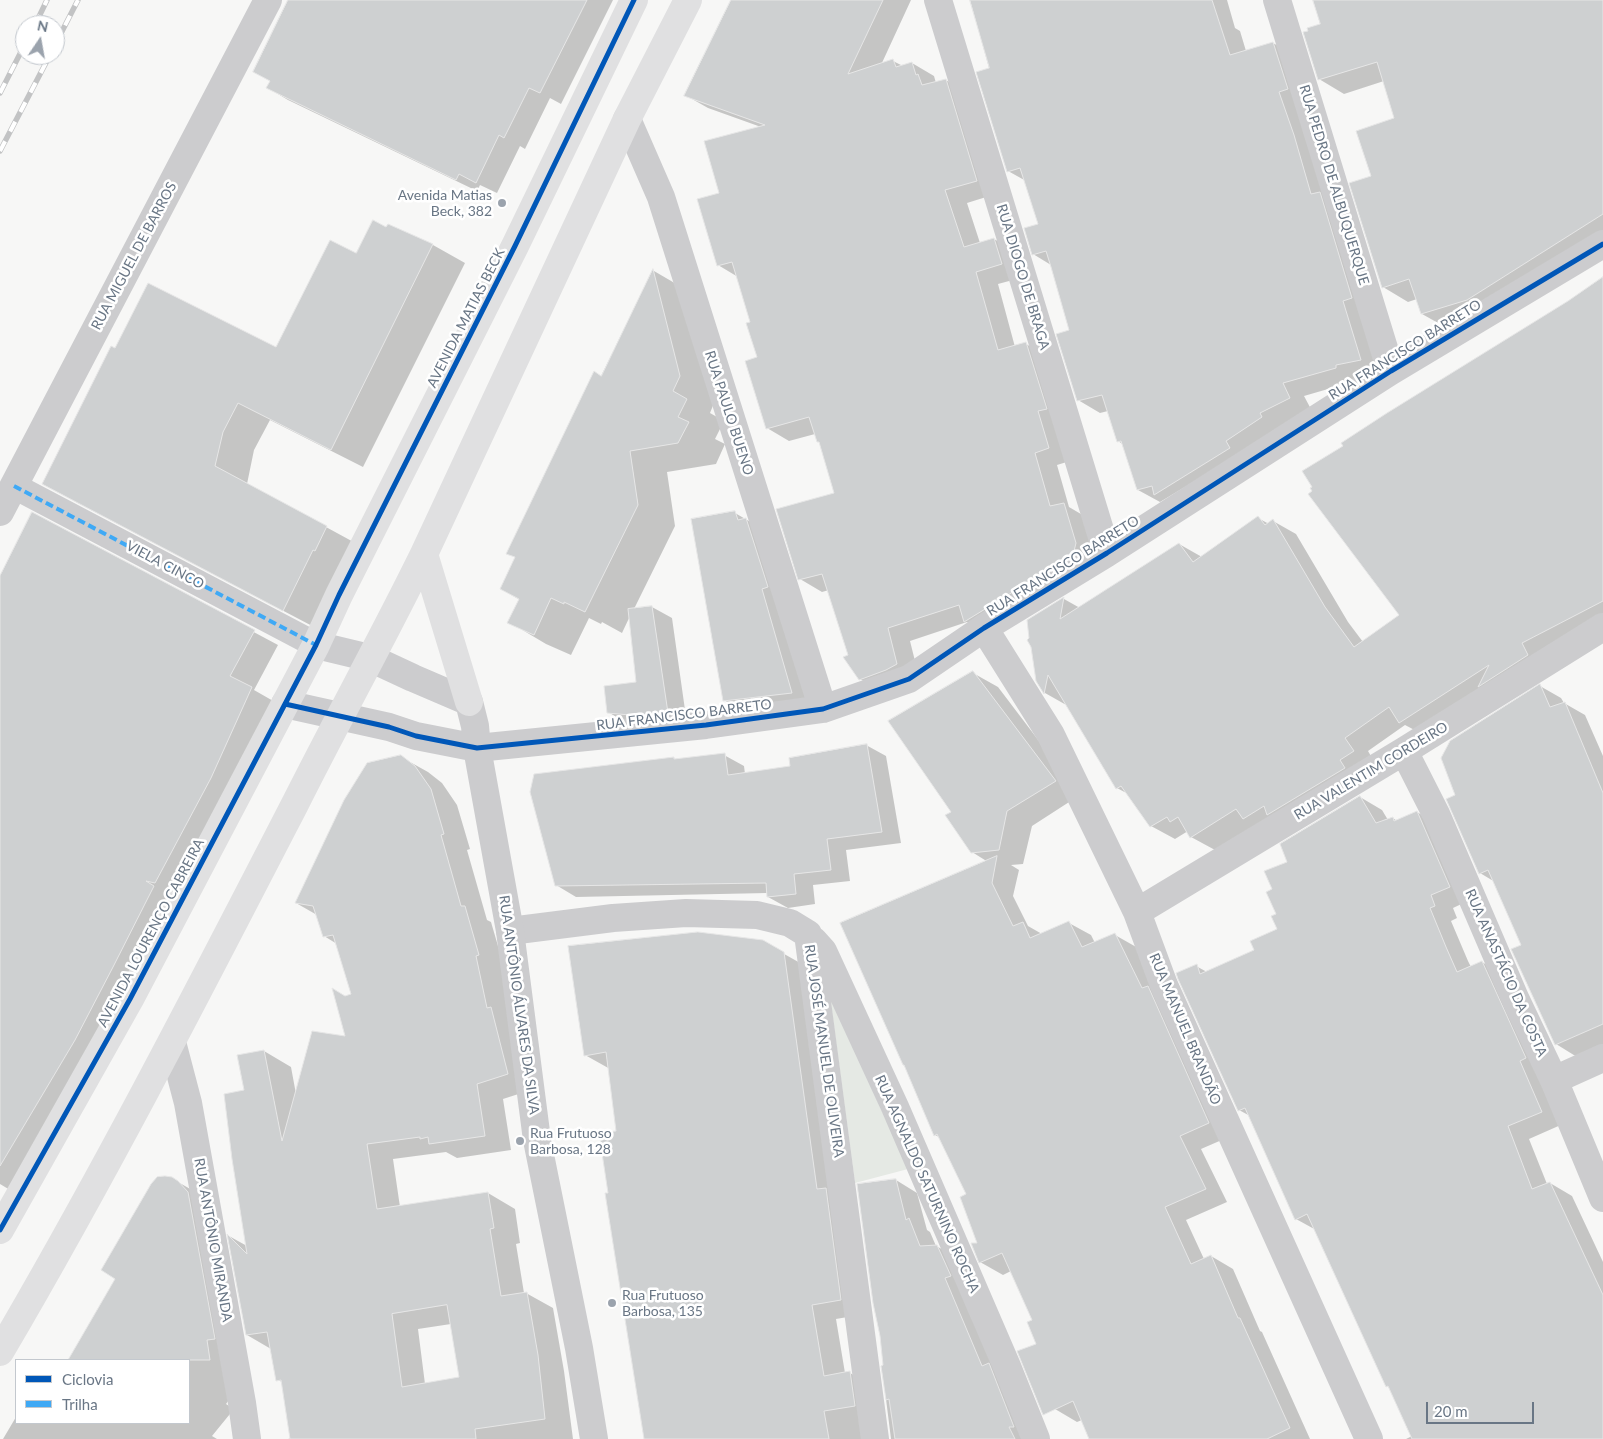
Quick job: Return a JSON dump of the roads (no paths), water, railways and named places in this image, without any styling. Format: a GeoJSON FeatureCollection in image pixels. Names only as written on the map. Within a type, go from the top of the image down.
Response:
{"type":"FeatureCollection","features":[{"type":"Feature","properties":{"kind":"main road","name":"AVENIDA MATIAS BECK"},"geometry":{"type":"LineString","coordinates":[[316,645],[339,595],[515,246],[634,0]]}},
{"type":"Feature","properties":{"kind":"main road"},"geometry":{"type":"LineString","coordinates":[[0,1352],[54,1260],[172,1042],[340,715],[392,620],[627,119],[688,0]]}},
{"type":"Feature","properties":{"kind":"main road"},"geometry":{"type":"LineString","coordinates":[[424,554],[469,702]]}},
{"type":"Feature","properties":{"kind":"main road","name":"AVENIDA LOURENÇO CABREIRA"},"geometry":{"type":"LineString","coordinates":[[0,1230],[130,1000],[316,645]]}},
{"type":"Feature","properties":{"kind":"street","name":"RUA MIGUEL DE BARROS"},"geometry":{"type":"LineString","coordinates":[[0,512],[268,0]]}},
{"type":"Feature","properties":{"kind":"street","name":"RUA DIOGO DE BRAGA"},"geometry":{"type":"LineString","coordinates":[[938,0],[1107,553]]}},
{"type":"Feature","properties":{"kind":"street","name":"RUA PEDRO DE ALBUQUERQUE"},"geometry":{"type":"LineString","coordinates":[[1277,0],[1391,371]]}},
{"type":"Feature","properties":{"kind":"street","name":"RUA PAULO BUENO"},"geometry":{"type":"LineString","coordinates":[[627,119],[660,197],[823,710]]}},
{"type":"Feature","properties":{"kind":"street","name":"RUA FRANCISCO BARRETO"},"geometry":{"type":"LineString","coordinates":[[477,748],[706,725],[823,710],[908,679],[984,628],[1107,553],[1391,371],[1603,244]]}},
{"type":"Feature","properties":{"kind":"street","name":"VIELA CINCO"},"geometry":{"type":"LineString","coordinates":[[14,486],[316,645]]}},
{"type":"Feature","properties":{"kind":"street","name":"RUA VALENTIM CORDEIRO"},"geometry":{"type":"LineString","coordinates":[[1137,912],[1404,751],[1603,627]]}},
{"type":"Feature","properties":{"kind":"street","name":"RUA MANUEL BRANDÃO"},"geometry":{"type":"LineString","coordinates":[[984,628],[1051,735],[1137,912],[1168,994],[1369,1439]]}},
{"type":"Feature","properties":{"kind":"street"},"geometry":{"type":"LineString","coordinates":[[316,645],[370,658],[469,702]]}},
{"type":"Feature","properties":{"kind":"street","name":"RUA ANTÔNIO ÁLVARES DA SILVA"},"geometry":{"type":"LineString","coordinates":[[469,702],[475,726],[477,748],[510,931],[537,1140],[579,1348],[594,1439]]}},
{"type":"Feature","properties":{"kind":"street"},"geometry":{"type":"LineString","coordinates":[[285,704],[340,715],[416,736],[477,748]]}},
{"type":"Feature","properties":{"kind":"street","name":"RUA ANASTÁCIO DA COSTA"},"geometry":{"type":"LineString","coordinates":[[1404,751],[1436,814],[1514,998],[1554,1080],[1603,1198]]}},
{"type":"Feature","properties":{"kind":"street","name":"RUA JOSÉ MANUEL DE OLIVEIRA"},"geometry":{"type":"LineString","coordinates":[[510,931],[613,918],[686,913],[757,915],[790,923],[808,934],[875,1439]]}},
{"type":"Feature","properties":{"kind":"street","name":"RUA AGNALDO SATURNINO ROCHA"},"geometry":{"type":"LineString","coordinates":[[808,934],[823,951],[868,1049],[1006,1364],[1036,1439]]}},
{"type":"Feature","properties":{"kind":"street","name":"RUA ANTÔNIO MIRANDA"},"geometry":{"type":"LineString","coordinates":[[172,1042],[188,1103],[242,1403],[246,1439]]}},
{"type":"Feature","properties":{"kind":"street"},"geometry":{"type":"LineString","coordinates":[[1554,1080],[1603,1058]]}},
{"type":"Feature","properties":{"kind":"railway"},"geometry":{"type":"LineString","coordinates":[[40,15],[47,0]]}},
{"type":"Feature","properties":{"kind":"railway"},"geometry":{"type":"LineString","coordinates":[[65,25],[78,0]]}},
{"type":"Feature","properties":{"kind":"railway"},"geometry":{"type":"LineString","coordinates":[[0,93],[15,64]]}},
{"type":"Feature","properties":{"kind":"railway"},"geometry":{"type":"LineString","coordinates":[[0,151],[45,65]]}},
{"type":"Feature","properties":{"kind":"place","name":"Avenida Matias Beck, 382"},"geometry":{"type":"Point","coordinates":[502,203]}},
{"type":"Feature","properties":{"kind":"place","name":"Rua Frutuoso Barbosa, 128"},"geometry":{"type":"Point","coordinates":[520,1141]}},
{"type":"Feature","properties":{"kind":"place","name":"Rua Frutuoso Barbosa, 135"},"geometry":{"type":"Point","coordinates":[612,1303]}}]}
